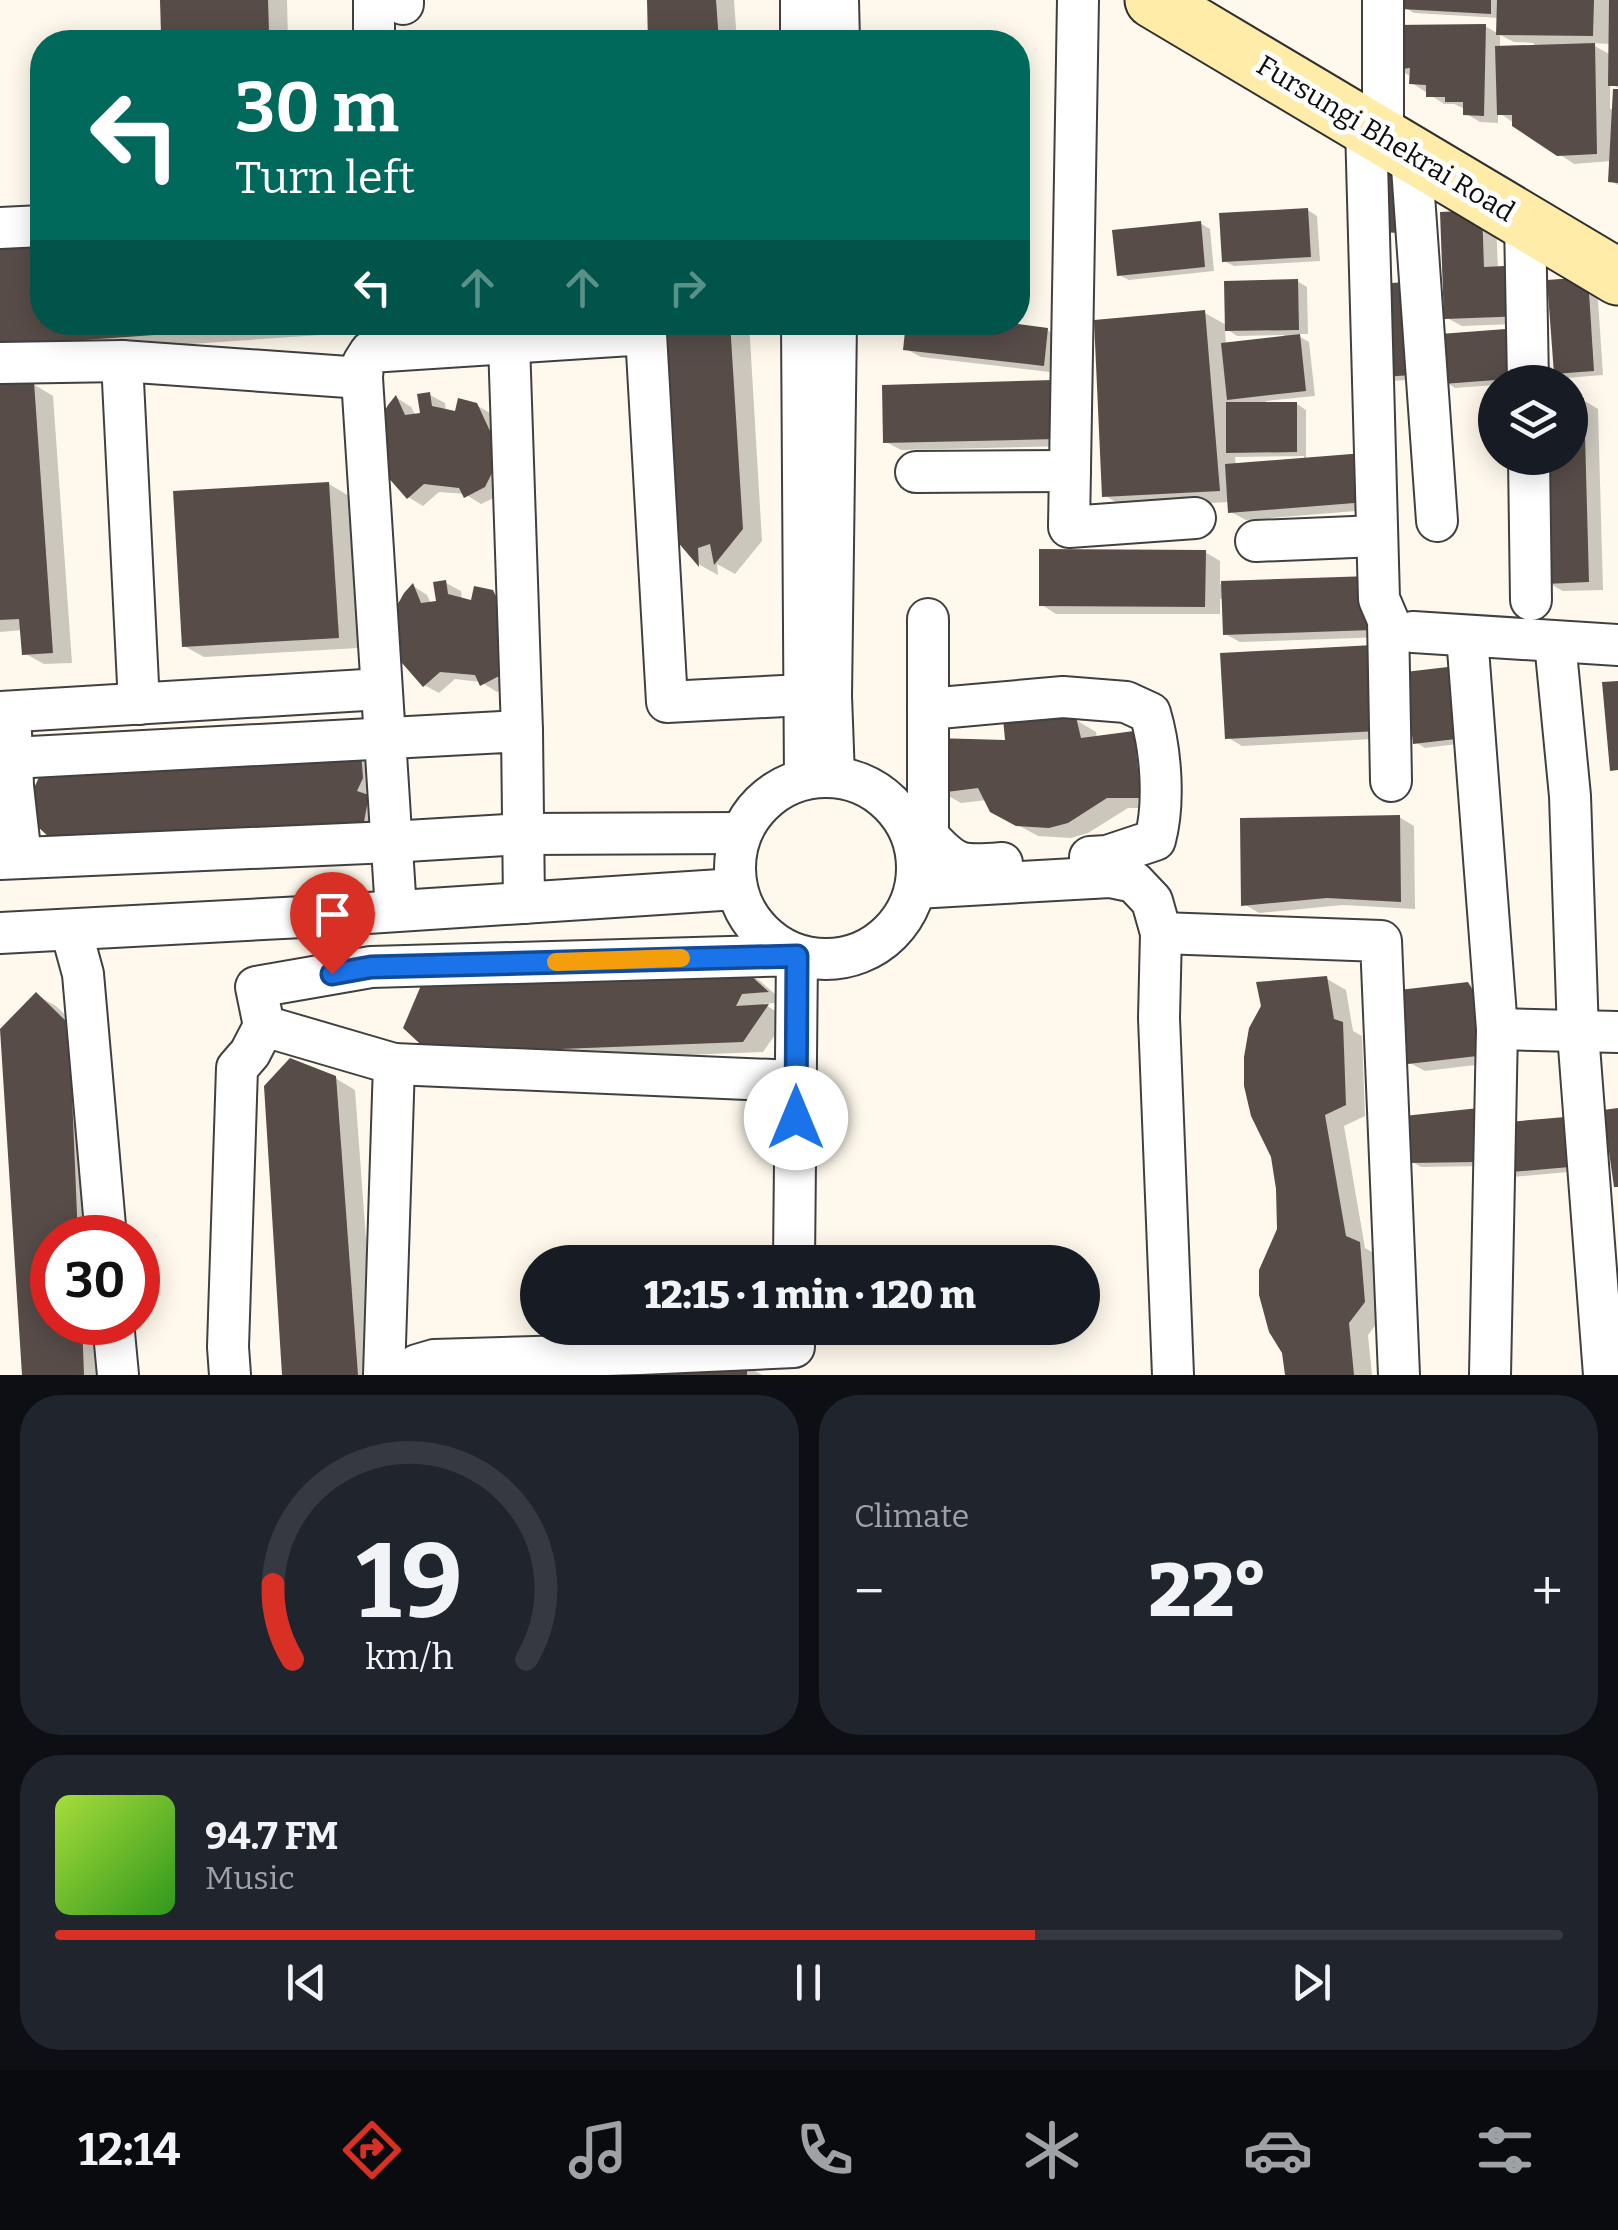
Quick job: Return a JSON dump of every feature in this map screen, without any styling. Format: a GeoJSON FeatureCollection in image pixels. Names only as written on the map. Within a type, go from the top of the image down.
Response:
{"type":"FeatureCollection","features":[{"type":"Feature","properties":{"kind":"street"},"geometry":{"type":"LineString","coordinates":[[801,30],[802,0]]}},
{"type":"Feature","properties":{"kind":"street"},"geometry":{"type":"LineString","coordinates":[[838,0],[839,30]]}},
{"type":"Feature","properties":{"kind":"street"},"geometry":{"type":"LineString","coordinates":[[1078,0],[1069,527],[1194,518]]}},
{"type":"Feature","properties":{"kind":"street","name":"Fursungi Bhekrai Road"},"geometry":{"type":"LineString","coordinates":[[1154,0],[1618,276]]}},
{"type":"Feature","properties":{"kind":"street"},"geometry":{"type":"LineString","coordinates":[[1383,0],[1387,138],[1377,536],[1379,599],[1388,620],[1391,781]]}},
{"type":"Feature","properties":{"kind":"street"},"geometry":{"type":"LineString","coordinates":[[380,30],[394,1]]}},
{"type":"Feature","properties":{"kind":"street"},"geometry":{"type":"LineString","coordinates":[[1387,138],[1437,521]]}},
{"type":"Feature","properties":{"kind":"street"},"geometry":{"type":"LineString","coordinates":[[1525,220],[1528,365]]}},
{"type":"Feature","properties":{"kind":"street"},"geometry":{"type":"LineString","coordinates":[[0,228],[30,227]]}},
{"type":"Feature","properties":{"kind":"street"},"geometry":{"type":"LineString","coordinates":[[0,363],[367,351],[631,335]]}},
{"type":"Feature","properties":{"kind":"street"},"geometry":{"type":"LineString","coordinates":[[646,335],[667,702],[804,695]]}},
{"type":"Feature","properties":{"kind":"street"},"geometry":{"type":"LineString","coordinates":[[802,335],[804,695],[819,778]]}},
{"type":"Feature","properties":{"kind":"street"},"geometry":{"type":"LineString","coordinates":[[819,778],[831,696],[836,335]]}},
{"type":"Feature","properties":{"kind":"street"},"geometry":{"type":"LineString","coordinates":[[510,343],[524,903]]}},
{"type":"Feature","properties":{"kind":"street"},"geometry":{"type":"LineString","coordinates":[[367,351],[381,689],[396,911]]}},
{"type":"Feature","properties":{"kind":"street"},"geometry":{"type":"LineString","coordinates":[[122,360],[139,704]]}},
{"type":"Feature","properties":{"kind":"street"},"geometry":{"type":"LineString","coordinates":[[916,472],[1070,471]]}},
{"type":"Feature","properties":{"kind":"street"},"geometry":{"type":"LineString","coordinates":[[1529,475],[1531,600]]}},
{"type":"Feature","properties":{"kind":"street"},"geometry":{"type":"LineString","coordinates":[[1256,542],[1377,536]]}},
{"type":"Feature","properties":{"kind":"street"},"geometry":{"type":"LineString","coordinates":[[928,619],[928,836],[949,859],[968,865],[977,875]]}},
{"type":"Feature","properties":{"kind":"street"},"geometry":{"type":"LineString","coordinates":[[1413,632],[1618,645]]}},
{"type":"Feature","properties":{"kind":"street"},"geometry":{"type":"LineString","coordinates":[[1467,636],[1497,1029],[1490,1375]]}},
{"type":"Feature","properties":{"kind":"street"},"geometry":{"type":"LineString","coordinates":[[1555,642],[1570,796],[1578,1033],[1604,1375]]}},
{"type":"Feature","properties":{"kind":"street"},"geometry":{"type":"LineString","coordinates":[[381,689],[5,711],[12,758],[11,858],[523,834],[741,833]]}},
{"type":"Feature","properties":{"kind":"street"},"geometry":{"type":"LineString","coordinates":[[928,709],[1063,697],[1126,702],[1150,713],[1157,737],[1161,818],[1155,840],[1106,856],[1091,868]]}},
{"type":"Feature","properties":{"kind":"street"},"geometry":{"type":"LineString","coordinates":[[12,758],[522,731]]}},
{"type":"Feature","properties":{"kind":"street"},"geometry":{"type":"LineString","coordinates":[[256,987],[371,967],[797,956],[827,960],[857,954],[884,940],[904,916],[916,888],[917,857],[908,827],[890,802],[864,785],[819,778],[778,790],[756,809],[741,833],[734,861],[736,889],[744,912],[776,946],[797,956]]}},
{"type":"Feature","properties":{"kind":"street"},"geometry":{"type":"LineString","coordinates":[[916,888],[977,875],[1091,868],[1134,882],[1152,901],[1161,932],[1159,1018],[1173,1375]]}},
{"type":"Feature","properties":{"kind":"street"},"geometry":{"type":"LineString","coordinates":[[0,932],[736,889]]}},
{"type":"Feature","properties":{"kind":"street"},"geometry":{"type":"LineString","coordinates":[[230,1375],[237,1068],[264,1026],[256,987],[252,920]]}},
{"type":"Feature","properties":{"kind":"street"},"geometry":{"type":"LineString","coordinates":[[71,930],[83,974],[104,1215]]}},
{"type":"Feature","properties":{"kind":"street"},"geometry":{"type":"LineString","coordinates":[[1161,932],[1381,941],[1400,1375]]}},
{"type":"Feature","properties":{"kind":"street"},"geometry":{"type":"LineString","coordinates":[[794,1245],[797,956]]}},
{"type":"Feature","properties":{"kind":"street"},"geometry":{"type":"LineString","coordinates":[[264,1026],[394,1064],[796,1081]]}},
{"type":"Feature","properties":{"kind":"street"},"geometry":{"type":"LineString","coordinates":[[1497,1029],[1618,1032]]}},
{"type":"Feature","properties":{"kind":"street"},"geometry":{"type":"LineString","coordinates":[[384,1375],[394,1064]]}},
{"type":"Feature","properties":{"kind":"street"},"geometry":{"type":"LineString","coordinates":[[116,1345],[118,1375]]}},
{"type":"Feature","properties":{"kind":"street"},"geometry":{"type":"LineString","coordinates":[[403,1375],[416,1365],[434,1360],[641,1364],[794,1350]]}},
{"type":"Feature","properties":{"kind":"building"},"geometry":{"type":"Polygon","coordinates":[[[160,0],[268,0],[269,30],[161,30],[160,0]]]}},
{"type":"Feature","properties":{"kind":"building"},"geometry":{"type":"Polygon","coordinates":[[[647,0],[716,0],[718,30],[648,30],[647,0]]]}},
{"type":"Feature","properties":{"kind":"building"},"geometry":{"type":"Polygon","coordinates":[[[1402,0],[1491,0],[1491,14],[1401,9],[1402,0]]]}},
{"type":"Feature","properties":{"kind":"building"},"geometry":{"type":"Polygon","coordinates":[[[1497,0],[1594,0],[1593,36],[1496,35],[1497,0]]]}},
{"type":"Feature","properties":{"kind":"building"},"geometry":{"type":"Polygon","coordinates":[[[1609,0],[1618,0],[1618,86],[1608,86],[1609,0]]]}},
{"type":"Feature","properties":{"kind":"building"},"geometry":{"type":"Polygon","coordinates":[[[1486,24],[1484,116],[1463,115],[1463,102],[1426,97],[1426,85],[1409,84],[1410,68],[1395,70],[1393,25],[1486,24]]]}},
{"type":"Feature","properties":{"kind":"building"},"geometry":{"type":"Polygon","coordinates":[[[1595,43],[1597,154],[1557,156],[1512,126],[1512,115],[1497,115],[1495,46],[1595,43]]]}},
{"type":"Feature","properties":{"kind":"building"},"geometry":{"type":"Polygon","coordinates":[[[1613,89],[1618,89],[1618,183],[1608,182],[1613,89]]]}},
{"type":"Feature","properties":{"kind":"building"},"geometry":{"type":"Polygon","coordinates":[[[1372,173],[1404,175],[1403,233],[1372,232],[1372,173]]]}},
{"type":"Feature","properties":{"kind":"building"},"geometry":{"type":"Polygon","coordinates":[[[1308,208],[1311,257],[1222,262],[1219,213],[1308,208]]]}},
{"type":"Feature","properties":{"kind":"building"},"geometry":{"type":"Polygon","coordinates":[[[1482,210],[1484,267],[1524,265],[1526,316],[1444,319],[1440,212],[1482,210]]]}},
{"type":"Feature","properties":{"kind":"building"},"geometry":{"type":"Polygon","coordinates":[[[1201,221],[1205,267],[1117,276],[1112,230],[1201,221]]]}},
{"type":"Feature","properties":{"kind":"building"},"geometry":{"type":"Polygon","coordinates":[[[30,241],[30,335],[155,335],[0,346],[0,243],[30,241]]]}},
{"type":"Feature","properties":{"kind":"building"},"geometry":{"type":"Polygon","coordinates":[[[1588,277],[1594,371],[1588,371],[1588,365],[1553,365],[1547,280],[1588,277]]]}},
{"type":"Feature","properties":{"kind":"building"},"geometry":{"type":"Polygon","coordinates":[[[1298,279],[1299,330],[1225,331],[1224,281],[1298,279]]]}},
{"type":"Feature","properties":{"kind":"building"},"geometry":{"type":"Polygon","coordinates":[[[1408,282],[1413,375],[1381,377],[1374,284],[1408,282]]]}},
{"type":"Feature","properties":{"kind":"building"},"geometry":{"type":"Polygon","coordinates":[[[1205,310],[1220,491],[1102,497],[1094,320],[1205,310]]]}},
{"type":"Feature","properties":{"kind":"building"},"geometry":{"type":"Polygon","coordinates":[[[1030,326],[1048,328],[1044,366],[903,350],[905,335],[1030,335],[1030,326]]]}},
{"type":"Feature","properties":{"kind":"building"},"geometry":{"type":"Polygon","coordinates":[[[1519,328],[1521,365],[1478,365],[1478,381],[1443,384],[1440,334],[1519,328]]]}},
{"type":"Feature","properties":{"kind":"building"},"geometry":{"type":"Polygon","coordinates":[[[1300,334],[1306,391],[1227,400],[1221,343],[1300,334]]]}},
{"type":"Feature","properties":{"kind":"building"},"geometry":{"type":"Polygon","coordinates":[[[666,335],[731,335],[743,529],[714,565],[710,544],[698,548],[699,567],[676,540],[666,335]]]}},
{"type":"Feature","properties":{"kind":"building"},"geometry":{"type":"Polygon","coordinates":[[[1054,380],[1056,439],[883,443],[882,385],[1054,380]]]}},
{"type":"Feature","properties":{"kind":"building"},"geometry":{"type":"Polygon","coordinates":[[[34,382],[53,653],[22,655],[19,619],[0,620],[0,384],[34,382]]]}},
{"type":"Feature","properties":{"kind":"building"},"geometry":{"type":"Polygon","coordinates":[[[430,392],[432,406],[455,411],[458,398],[477,403],[496,444],[495,467],[485,487],[464,498],[459,488],[424,484],[407,499],[372,459],[369,439],[396,395],[405,415],[420,413],[417,394],[430,392]]]}},
{"type":"Feature","properties":{"kind":"building"},"geometry":{"type":"Polygon","coordinates":[[[1226,402],[1297,402],[1297,452],[1226,453],[1226,402]]]}},
{"type":"Feature","properties":{"kind":"building"},"geometry":{"type":"Polygon","coordinates":[[[1364,453],[1367,502],[1228,513],[1225,464],[1364,453]]]}},
{"type":"Feature","properties":{"kind":"building"},"geometry":{"type":"Polygon","coordinates":[[[1545,475],[1586,475],[1589,582],[1545,584],[1545,475]]]}},
{"type":"Feature","properties":{"kind":"building"},"geometry":{"type":"Polygon","coordinates":[[[329,482],[339,638],[182,647],[173,491],[329,482]]]}},
{"type":"Feature","properties":{"kind":"building"},"geometry":{"type":"Polygon","coordinates":[[[1039,549],[1206,550],[1205,607],[1039,606],[1039,549]]]}},
{"type":"Feature","properties":{"kind":"building"},"geometry":{"type":"Polygon","coordinates":[[[1371,576],[1372,630],[1223,635],[1221,581],[1371,576]]]}},
{"type":"Feature","properties":{"kind":"building"},"geometry":{"type":"Polygon","coordinates":[[[446,580],[448,594],[471,600],[474,586],[493,590],[512,631],[501,675],[480,686],[475,675],[440,672],[423,687],[388,647],[385,627],[404,593],[413,583],[421,603],[436,601],[433,582],[446,580]]]}},
{"type":"Feature","properties":{"kind":"building"},"geometry":{"type":"Polygon","coordinates":[[[1374,645],[1378,731],[1225,739],[1220,653],[1374,645]]]}},
{"type":"Feature","properties":{"kind":"building"},"geometry":{"type":"Polygon","coordinates":[[[1465,665],[1473,737],[1413,744],[1405,672],[1465,665]]]}},
{"type":"Feature","properties":{"kind":"building"},"geometry":{"type":"Polygon","coordinates":[[[1618,681],[1618,770],[1610,771],[1602,682],[1618,681]]]}},
{"type":"Feature","properties":{"kind":"building"},"geometry":{"type":"Polygon","coordinates":[[[1076,717],[1081,738],[1134,731],[1141,798],[1107,798],[1068,823],[1049,828],[1016,826],[990,812],[978,788],[939,793],[934,738],[1005,740],[1003,718],[1076,717]]]}},
{"type":"Feature","properties":{"kind":"building"},"geometry":{"type":"Polygon","coordinates":[[[361,751],[363,778],[357,791],[369,795],[363,827],[51,839],[23,813],[43,768],[361,751]]]}},
{"type":"Feature","properties":{"kind":"building"},"geometry":{"type":"Polygon","coordinates":[[[1400,815],[1401,902],[1327,898],[1241,906],[1240,818],[1400,815]]]}},
{"type":"Feature","properties":{"kind":"building"},"geometry":{"type":"Polygon","coordinates":[[[740,966],[769,992],[742,994],[736,1006],[769,1004],[743,1042],[431,1054],[403,1028],[422,983],[740,966]]]}},
{"type":"Feature","properties":{"kind":"building"},"geometry":{"type":"Polygon","coordinates":[[[1327,976],[1334,1019],[1343,1022],[1346,1105],[1325,1115],[1346,1236],[1360,1242],[1365,1302],[1349,1323],[1354,1375],[1285,1375],[1282,1353],[1269,1332],[1259,1295],[1259,1270],[1277,1229],[1276,1189],[1271,1157],[1251,1116],[1244,1086],[1244,1057],[1249,1028],[1261,1006],[1256,982],[1327,976]]]}},
{"type":"Feature","properties":{"kind":"building"},"geometry":{"type":"Polygon","coordinates":[[[1468,982],[1495,1028],[1477,1056],[1408,1064],[1399,990],[1468,982]]]}},
{"type":"Feature","properties":{"kind":"building"},"geometry":{"type":"Polygon","coordinates":[[[36,992],[69,1024],[77,1215],[30,1215],[30,1345],[83,1345],[84,1375],[22,1375],[0,1029],[36,992]]]}},
{"type":"Feature","properties":{"kind":"building"},"geometry":{"type":"Polygon","coordinates":[[[290,1058],[336,1076],[358,1375],[282,1375],[264,1086],[290,1058]]]}},
{"type":"Feature","properties":{"kind":"building"},"geometry":{"type":"Polygon","coordinates":[[[1479,1108],[1476,1162],[1409,1163],[1404,1116],[1479,1108]]]}},
{"type":"Feature","properties":{"kind":"building"},"geometry":{"type":"Polygon","coordinates":[[[1618,1108],[1618,1187],[1614,1187],[1603,1110],[1618,1108]]]}},
{"type":"Feature","properties":{"kind":"building"},"geometry":{"type":"Polygon","coordinates":[[[1577,1116],[1581,1166],[1500,1173],[1496,1123],[1577,1116]]]}},
{"type":"Feature","properties":{"kind":"building"},"geometry":{"type":"Polygon","coordinates":[[[747,1364],[747,1375],[662,1372],[747,1364]]]}},
{"type":"Feature","properties":{"kind":"slow traffic"},"geometry":{"type":"LineString","coordinates":[[556,962],[681,958]]}},
{"type":"Feature","properties":{"kind":"route"},"geometry":{"type":"LineString","coordinates":[[332,974],[371,967],[797,956],[796,1118]]}}]}
